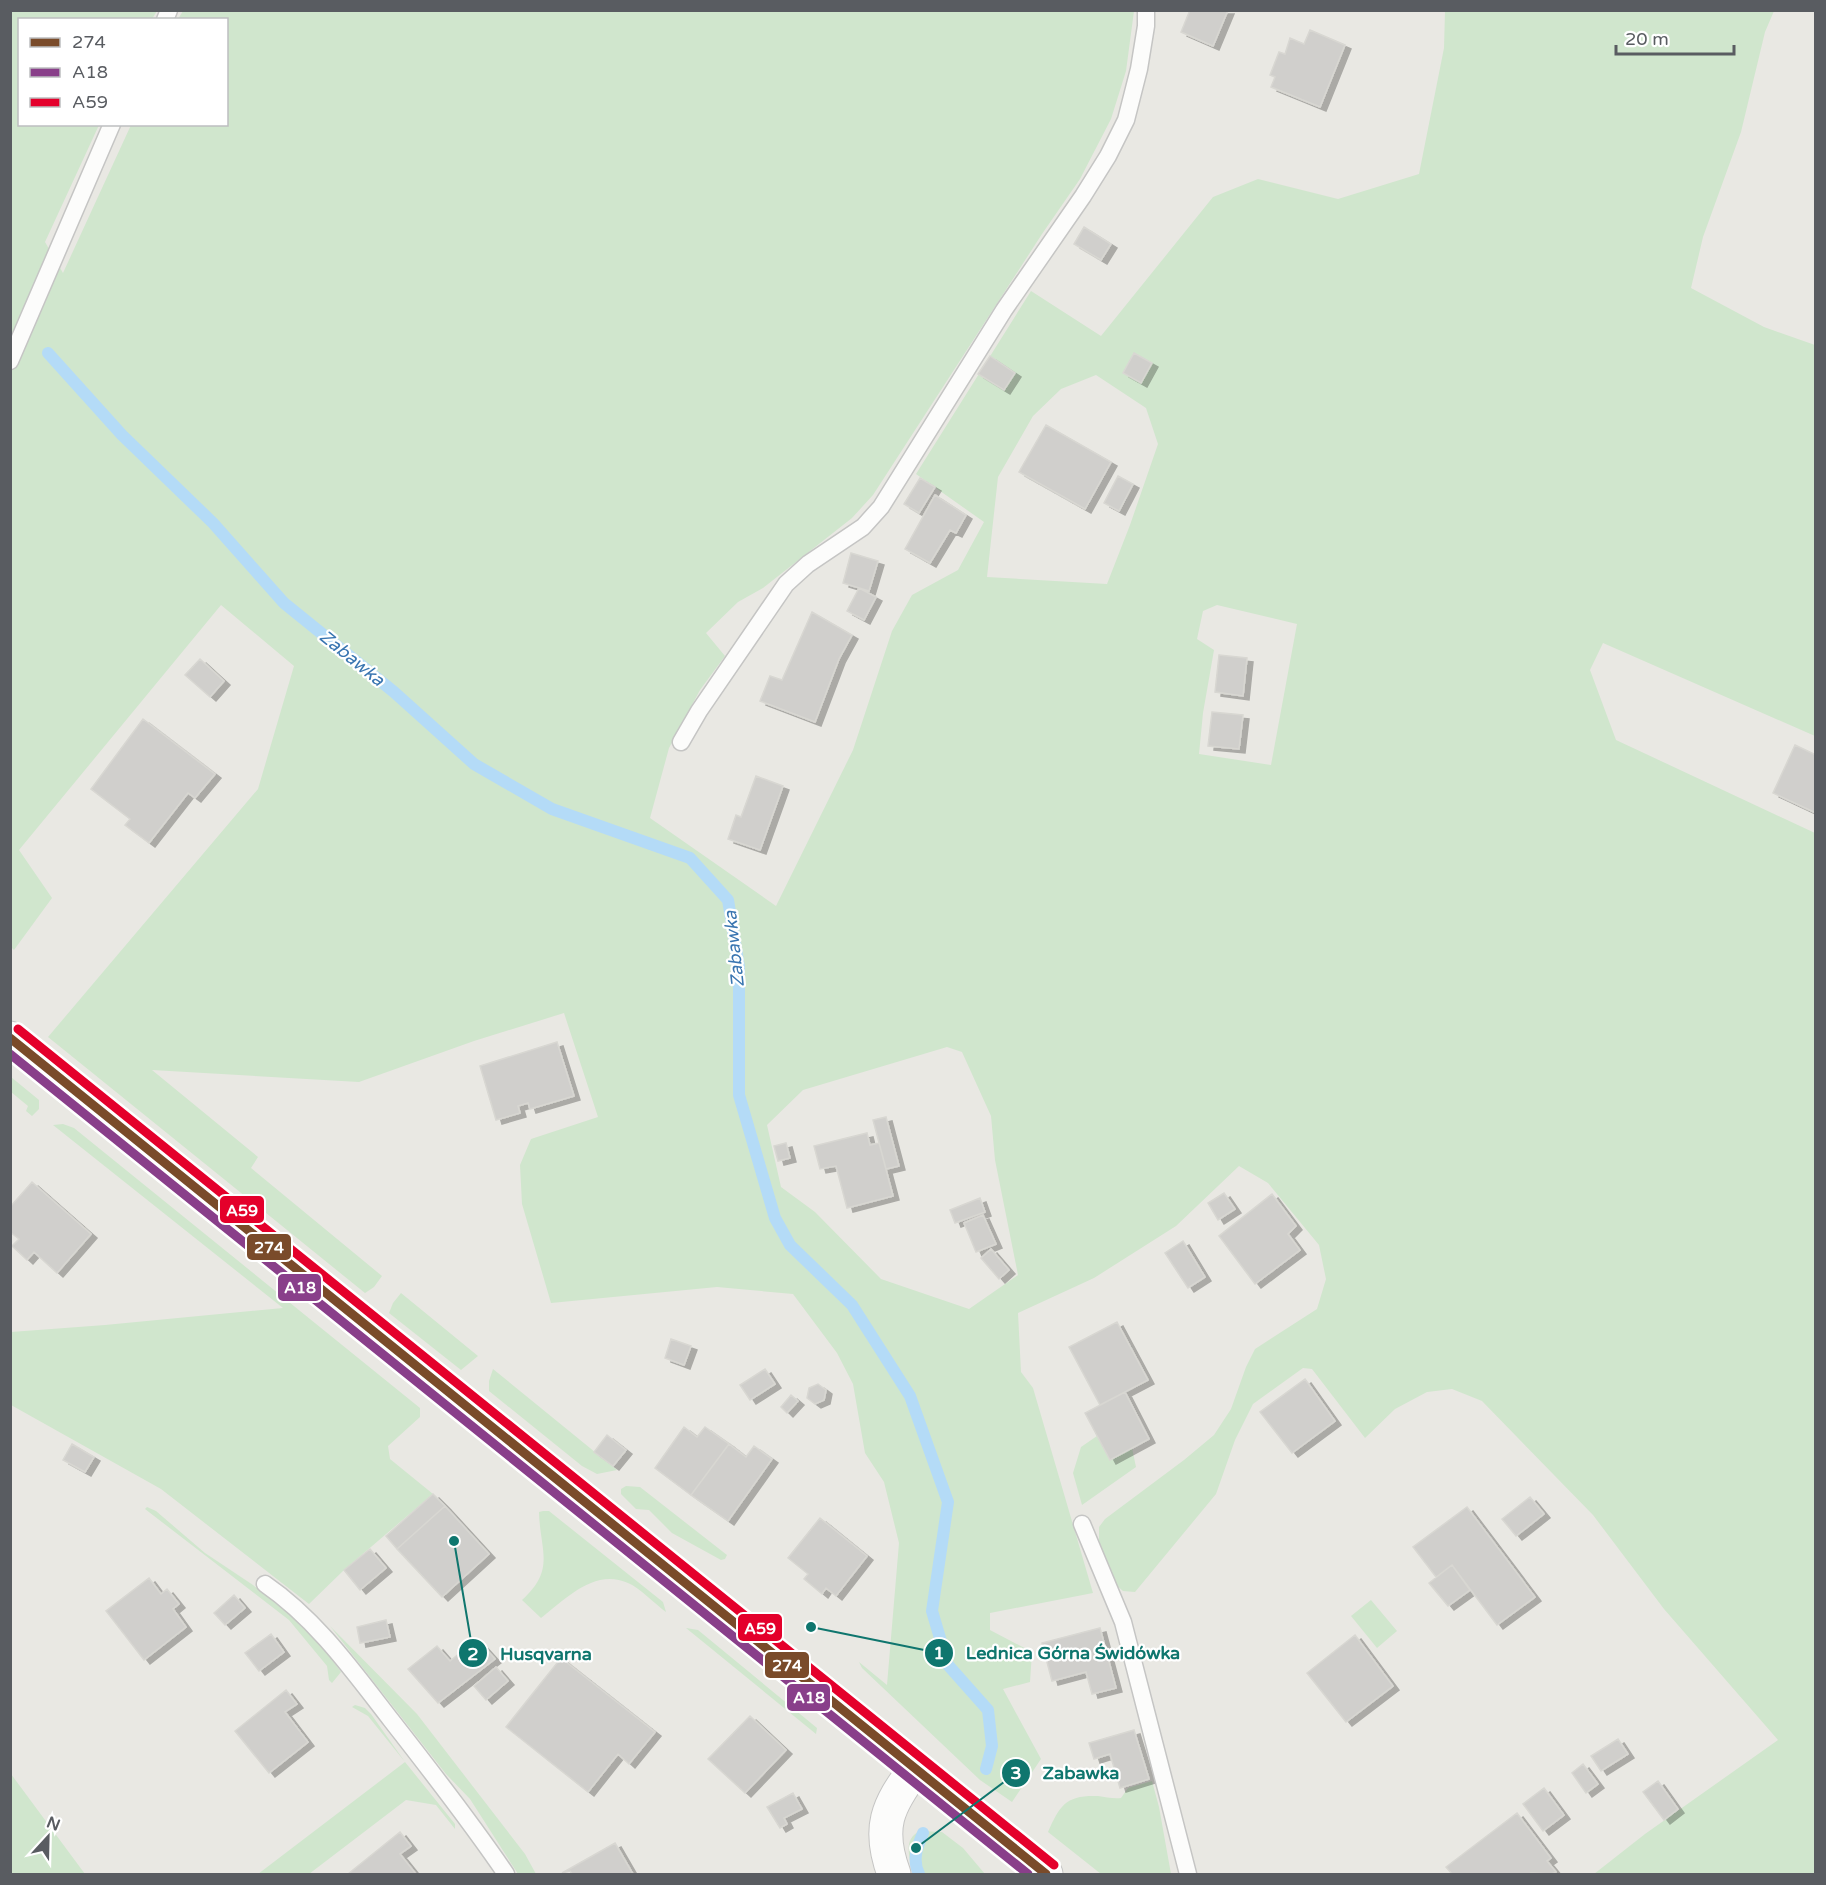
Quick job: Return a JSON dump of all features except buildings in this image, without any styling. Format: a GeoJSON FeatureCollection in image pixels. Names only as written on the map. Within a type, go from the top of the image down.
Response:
{"type":"FeatureCollection","features":[{"type":"Feature","properties":{"kind":"main road"},"geometry":{"type":"LineString","coordinates":[[10,1038],[1046,1875]]}},
{"type":"Feature","properties":{"kind":"main road"},"geometry":{"type":"LineString","coordinates":[[894,1875],[887,1846],[886,1817],[896,1794],[915,1769]]}},
{"type":"Feature","properties":{"kind":"lane"},"geometry":{"type":"LineString","coordinates":[[681,742],[699,711],[786,584],[808,564],[863,527],[881,507],[1004,310],[1083,196],[1108,156],[1126,120],[1139,69],[1146,26],[1146,10]]}},
{"type":"Feature","properties":{"kind":"lane"},"geometry":{"type":"LineString","coordinates":[[10,361],[111,126]]}},
{"type":"Feature","properties":{"kind":"lane"},"geometry":{"type":"LineString","coordinates":[[1082,1524],[1123,1622],[1188,1875]]}},
{"type":"Feature","properties":{"kind":"lane"},"geometry":{"type":"LineString","coordinates":[[265,1584],[286,1598],[312,1623],[360,1680],[472,1825],[506,1875]]}},
{"type":"Feature","properties":{"kind":"green space"},"geometry":{"type":"Polygon","coordinates":[[[11,11],[157,11],[153,18],[18,18],[18,126],[99,126],[45,242],[63,273],[131,126],[228,126],[228,18],[179,18],[183,11],[1134,11],[1126,71],[1111,119],[1080,179],[873,495],[852,518],[763,588],[738,602],[706,633],[725,656],[700,690],[669,748],[650,818],[776,906],[853,750],[892,631],[912,595],[958,570],[984,522],[916,474],[1031,291],[1101,336],[1213,197],[1258,179],[1338,199],[1419,174],[1444,48],[1445,11],[1774,11],[1765,32],[1741,132],[1703,237],[1691,288],[1764,327],[1815,345],[1815,736],[1603,643],[1590,670],[1616,740],[1815,833],[1815,1874],[1594,1874],[1645,1834],[1778,1740],[1664,1609],[1593,1515],[1482,1401],[1452,1389],[1427,1392],[1395,1409],[1365,1438],[1312,1369],[1303,1368],[1253,1404],[1235,1440],[1216,1494],[1135,1592],[1123,1591],[1115,1584],[1099,1541],[1099,1527],[1105,1519],[1214,1435],[1231,1409],[1255,1349],[1317,1309],[1326,1279],[1319,1245],[1268,1183],[1239,1166],[1176,1226],[1094,1278],[1018,1313],[1021,1372],[1033,1388],[1093,1593],[990,1613],[990,1630],[1032,1652],[1030,1682],[1003,1689],[1041,1759],[1012,1802],[980,1780],[862,1668],[859,1662],[887,1685],[899,1543],[884,1482],[865,1453],[853,1384],[837,1353],[793,1294],[717,1287],[551,1303],[522,1204],[520,1165],[531,1139],[598,1117],[564,1013],[474,1041],[359,1082],[152,1070],[258,1157],[251,1168],[382,1276],[374,1287],[365,1293],[48,1037],[258,789],[294,666],[221,605],[19,850],[52,898],[14,950],[11,947],[11,11]],[[1096,375],[1061,389],[1033,416],[998,477],[987,577],[1107,584],[1158,444],[1146,408],[1096,375]],[[1217,605],[1203,611],[1197,639],[1214,650],[1203,713],[1199,754],[1271,765],[1297,624],[1217,605]],[[947,1047],[803,1090],[767,1125],[781,1187],[815,1212],[881,1279],[969,1309],[1018,1275],[995,1160],[991,1116],[962,1052],[947,1047]]]}},
{"type":"Feature","properties":{"kind":"green space"},"geometry":{"type":"Polygon","coordinates":[[[11,1077],[39,1100],[39,1109],[32,1116],[26,1111],[28,1106],[11,1092],[11,1077]]]}},
{"type":"Feature","properties":{"kind":"green space"},"geometry":{"type":"Polygon","coordinates":[[[63,1124],[74,1128],[420,1408],[420,1417],[388,1446],[390,1459],[433,1494],[344,1570],[309,1604],[161,1489],[11,1405],[11,1332],[283,1308],[53,1125],[63,1124]]]}},
{"type":"Feature","properties":{"kind":"green space"},"geometry":{"type":"Polygon","coordinates":[[[401,1293],[478,1356],[461,1370],[389,1313],[401,1293]]]}},
{"type":"Feature","properties":{"kind":"green space"},"geometry":{"type":"Polygon","coordinates":[[[493,1369],[617,1470],[597,1474],[582,1466],[489,1391],[493,1369]]]}},
{"type":"Feature","properties":{"kind":"green space"},"geometry":{"type":"Polygon","coordinates":[[[1097,1436],[1110,1459],[1132,1448],[1136,1467],[1082,1505],[1073,1473],[1081,1447],[1097,1436]]]}},
{"type":"Feature","properties":{"kind":"green space"},"geometry":{"type":"Polygon","coordinates":[[[626,1486],[640,1487],[727,1555],[725,1559],[721,1560],[672,1533],[649,1510],[636,1509],[621,1494],[621,1489],[626,1486]]]}},
{"type":"Feature","properties":{"kind":"green space"},"geometry":{"type":"Polygon","coordinates":[[[147,1507],[156,1511],[205,1553],[253,1585],[298,1621],[318,1641],[341,1672],[332,1683],[329,1680],[327,1666],[289,1620],[145,1509],[147,1507]]]}},
{"type":"Feature","properties":{"kind":"green space"},"geometry":{"type":"Polygon","coordinates":[[[549,1511],[663,1602],[666,1612],[633,1585],[616,1579],[604,1579],[581,1588],[541,1618],[522,1600],[533,1589],[543,1569],[539,1512],[549,1511]]]}},
{"type":"Feature","properties":{"kind":"green space"},"geometry":{"type":"Polygon","coordinates":[[[1371,1600],[1397,1631],[1377,1648],[1351,1616],[1371,1600]]]}},
{"type":"Feature","properties":{"kind":"green space"},"geometry":{"type":"Polygon","coordinates":[[[330,1626],[417,1714],[525,1854],[536,1874],[518,1874],[470,1799],[446,1774],[330,1626]]]}},
{"type":"Feature","properties":{"kind":"green space"},"geometry":{"type":"Polygon","coordinates":[[[686,1628],[698,1630],[817,1728],[816,1734],[686,1628]]]}},
{"type":"Feature","properties":{"kind":"green space"},"geometry":{"type":"Polygon","coordinates":[[[355,1705],[365,1708],[371,1714],[405,1762],[368,1716],[352,1707],[355,1705]]]}},
{"type":"Feature","properties":{"kind":"green space"},"geometry":{"type":"Polygon","coordinates":[[[405,1762],[455,1824],[455,1829],[436,1805],[406,1800],[309,1874],[258,1874],[405,1762]]]}},
{"type":"Feature","properties":{"kind":"green space"},"geometry":{"type":"Polygon","coordinates":[[[11,1774],[85,1874],[11,1874],[11,1774]]]}},
{"type":"Feature","properties":{"kind":"green space"},"geometry":{"type":"Polygon","coordinates":[[[1152,1781],[1171,1874],[1101,1874],[1048,1832],[1061,1808],[1071,1800],[1087,1796],[1121,1798],[1128,1788],[1152,1781]]]}},
{"type":"Feature","properties":{"kind":"green space"},"geometry":{"type":"Polygon","coordinates":[[[920,1831],[942,1832],[963,1848],[985,1874],[913,1874],[909,1844],[914,1835],[920,1831]]]}},
{"type":"Feature","properties":{"kind":"waterway","name":"Zabawka"},"geometry":{"type":"LineString","coordinates":[[48,353],[122,435],[213,523],[284,603],[394,692],[474,764],[552,809],[690,858],[728,900],[739,967],[739,1095],[775,1218],[790,1245],[852,1305],[910,1396],[948,1502],[932,1611],[948,1665],[988,1710],[992,1746],[986,1769]]}},
{"type":"Feature","properties":{"kind":"waterway","name":"Zabawka"},"geometry":{"type":"LineString","coordinates":[[919,1874],[916,1859],[917,1848],[923,1833]]}},
{"type":"Feature","properties":{"kind":"transit line","name":"A59"},"geometry":{"type":"LineString","coordinates":[[18,1029],[1054,1865]]}},
{"type":"Feature","properties":{"kind":"transit line","name":"274"},"geometry":{"type":"LineString","coordinates":[[10,1038],[1046,1874]]}},
{"type":"Feature","properties":{"kind":"transit line","name":"A18"},"geometry":{"type":"LineString","coordinates":[[10,1054],[1028,1874]]}},
{"type":"Feature","properties":{"kind":"place","name":"Husqvarna"},"geometry":{"type":"Point","coordinates":[454,1541]}},
{"type":"Feature","properties":{"kind":"place","name":"Lednica Górna Świdówka"},"geometry":{"type":"Point","coordinates":[811,1627]}},
{"type":"Feature","properties":{"kind":"place","name":"Zabawka"},"geometry":{"type":"Point","coordinates":[916,1848]}}]}
